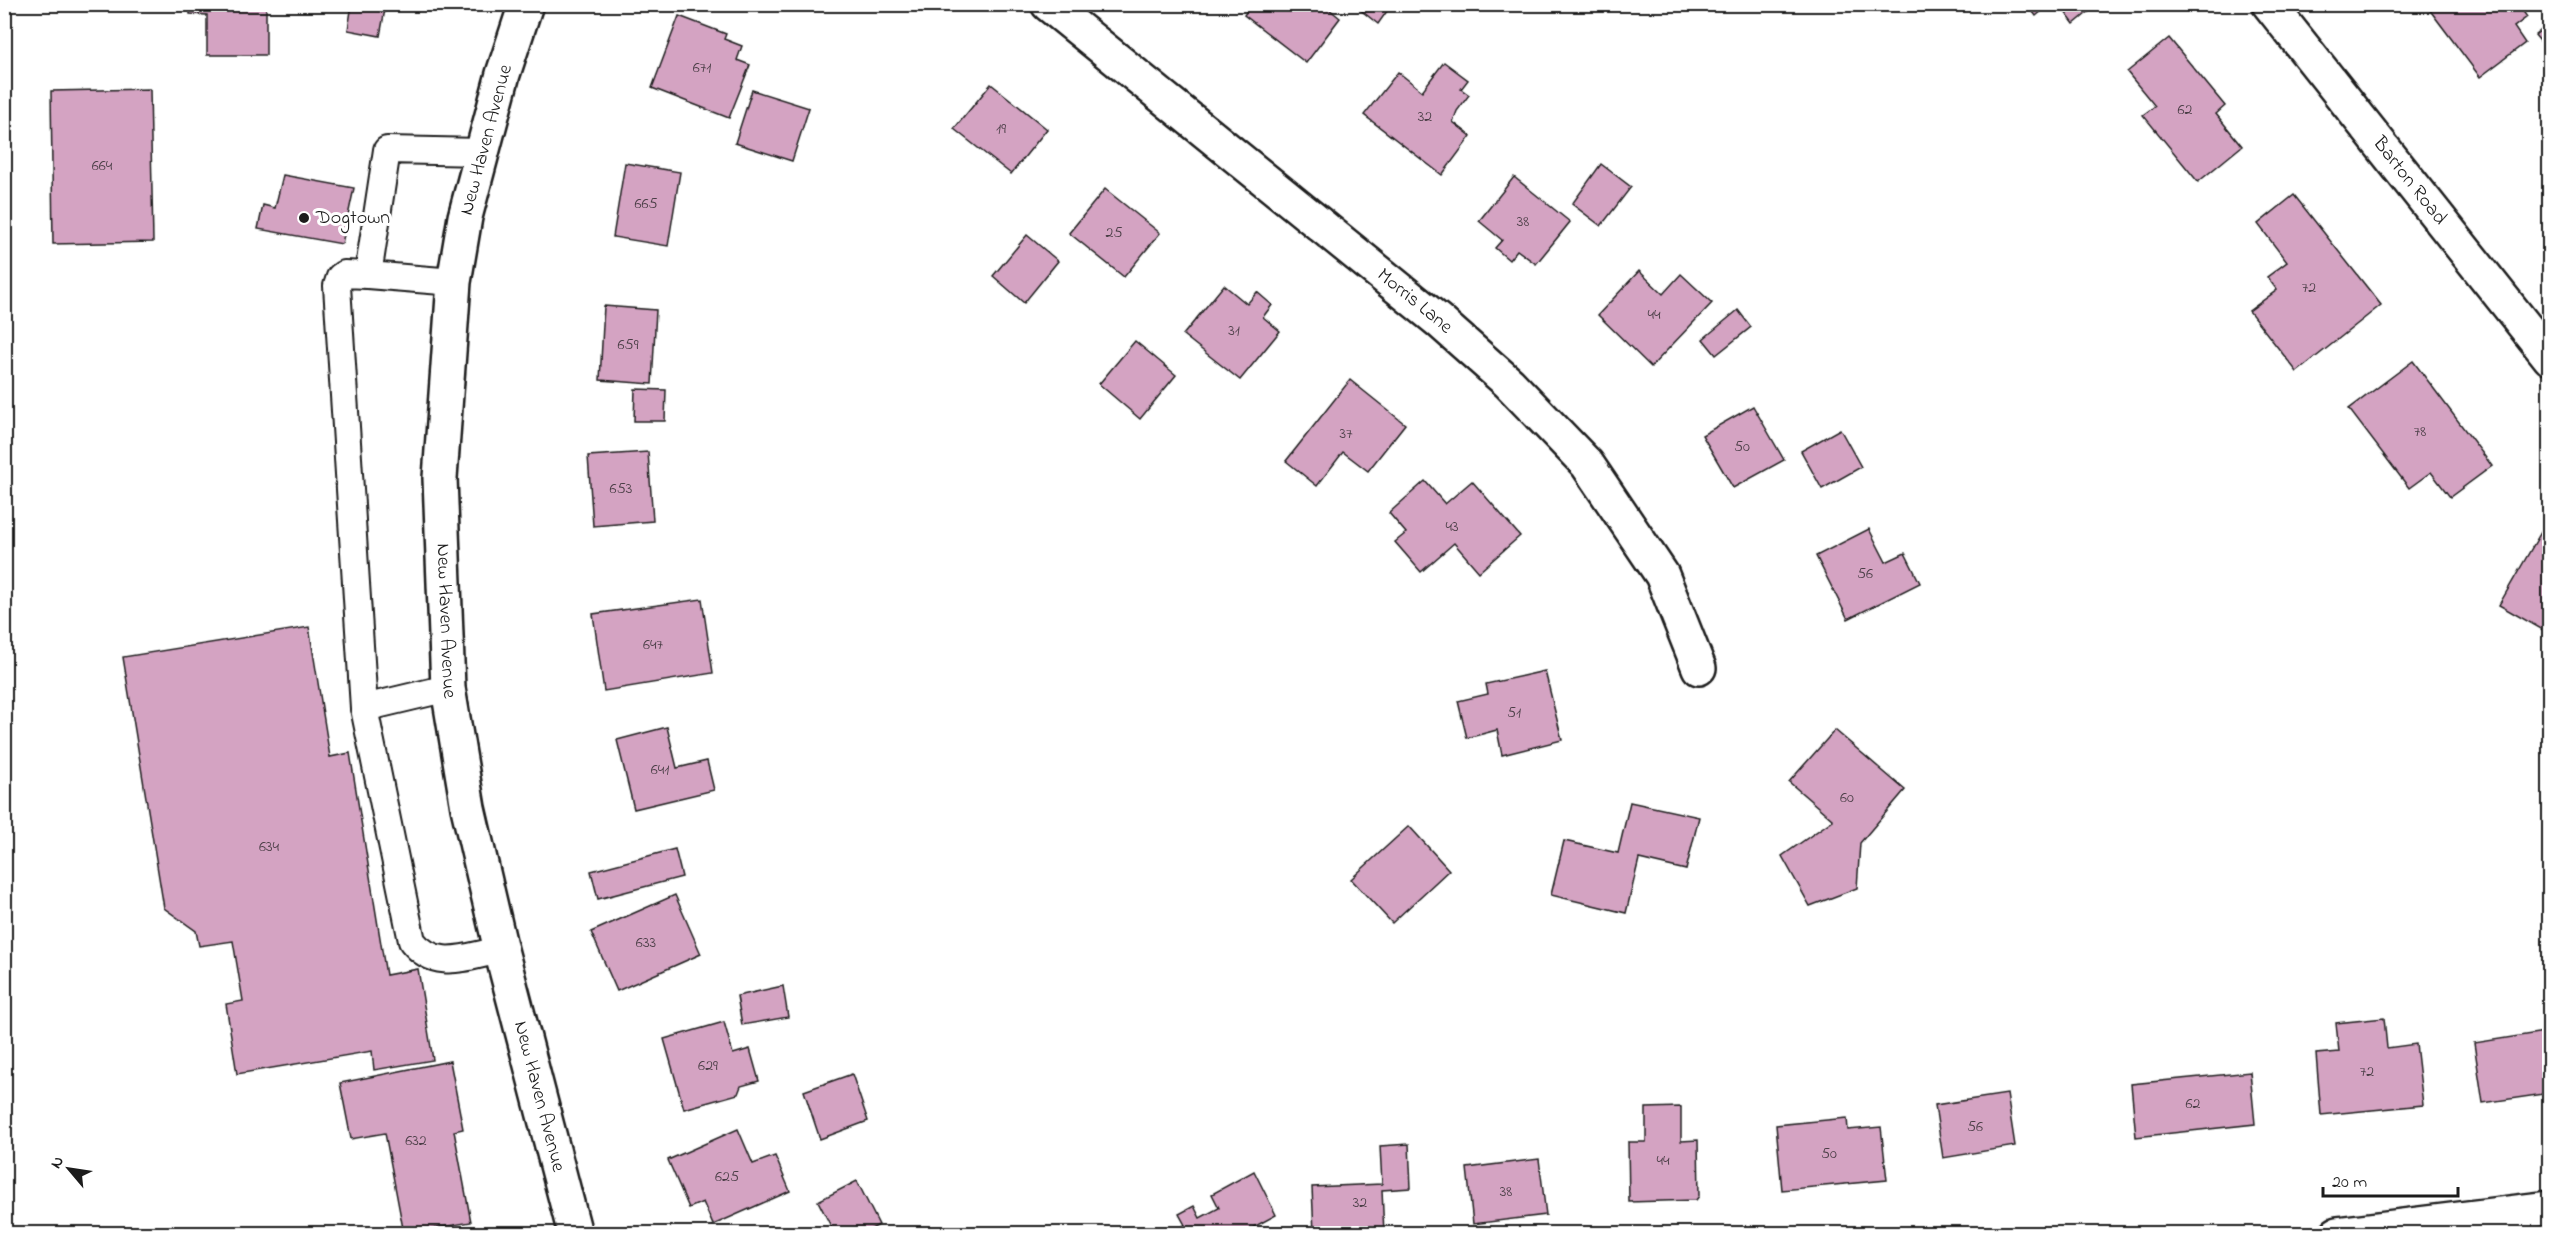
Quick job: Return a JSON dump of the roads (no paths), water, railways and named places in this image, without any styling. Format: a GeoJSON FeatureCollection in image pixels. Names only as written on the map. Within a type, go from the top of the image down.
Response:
{"type":"FeatureCollection","features":[{"type":"Feature","properties":{"kind":"street","name":"New Haven Avenue"},"geometry":{"type":"LineString","coordinates":[[526,4],[465,217],[454,282],[440,478],[448,688],[468,808],[501,950],[575,1233]]}},
{"type":"Feature","properties":{"kind":"street","name":"Morris Lane"},"geometry":{"type":"LineString","coordinates":[[1048,4],[1439,321],[1525,399],[1587,464],[1662,575],[1699,668]]}},
{"type":"Feature","properties":{"kind":"street","name":"Barton Road"},"geometry":{"type":"LineString","coordinates":[[2269,4],[2550,358]]}},
{"type":"Feature","properties":{"kind":"street"},"geometry":{"type":"LineString","coordinates":[[2337,1233],[2535,1218]]}},
{"type":"Feature","properties":{"kind":"lane"},"geometry":{"type":"LineString","coordinates":[[368,275],[387,150],[482,152]]}},
{"type":"Feature","properties":{"kind":"lane"},"geometry":{"type":"LineString","coordinates":[[454,282],[344,274],[340,277],[337,286],[364,708],[412,941],[423,955],[441,961],[501,950]]}},
{"type":"Feature","properties":{"kind":"lane"},"geometry":{"type":"LineString","coordinates":[[364,708],[448,688]]}},
{"type":"Feature","properties":{"kind":"place","name":"Dogtown"},"geometry":{"type":"Point","coordinates":[304,218]}}]}
